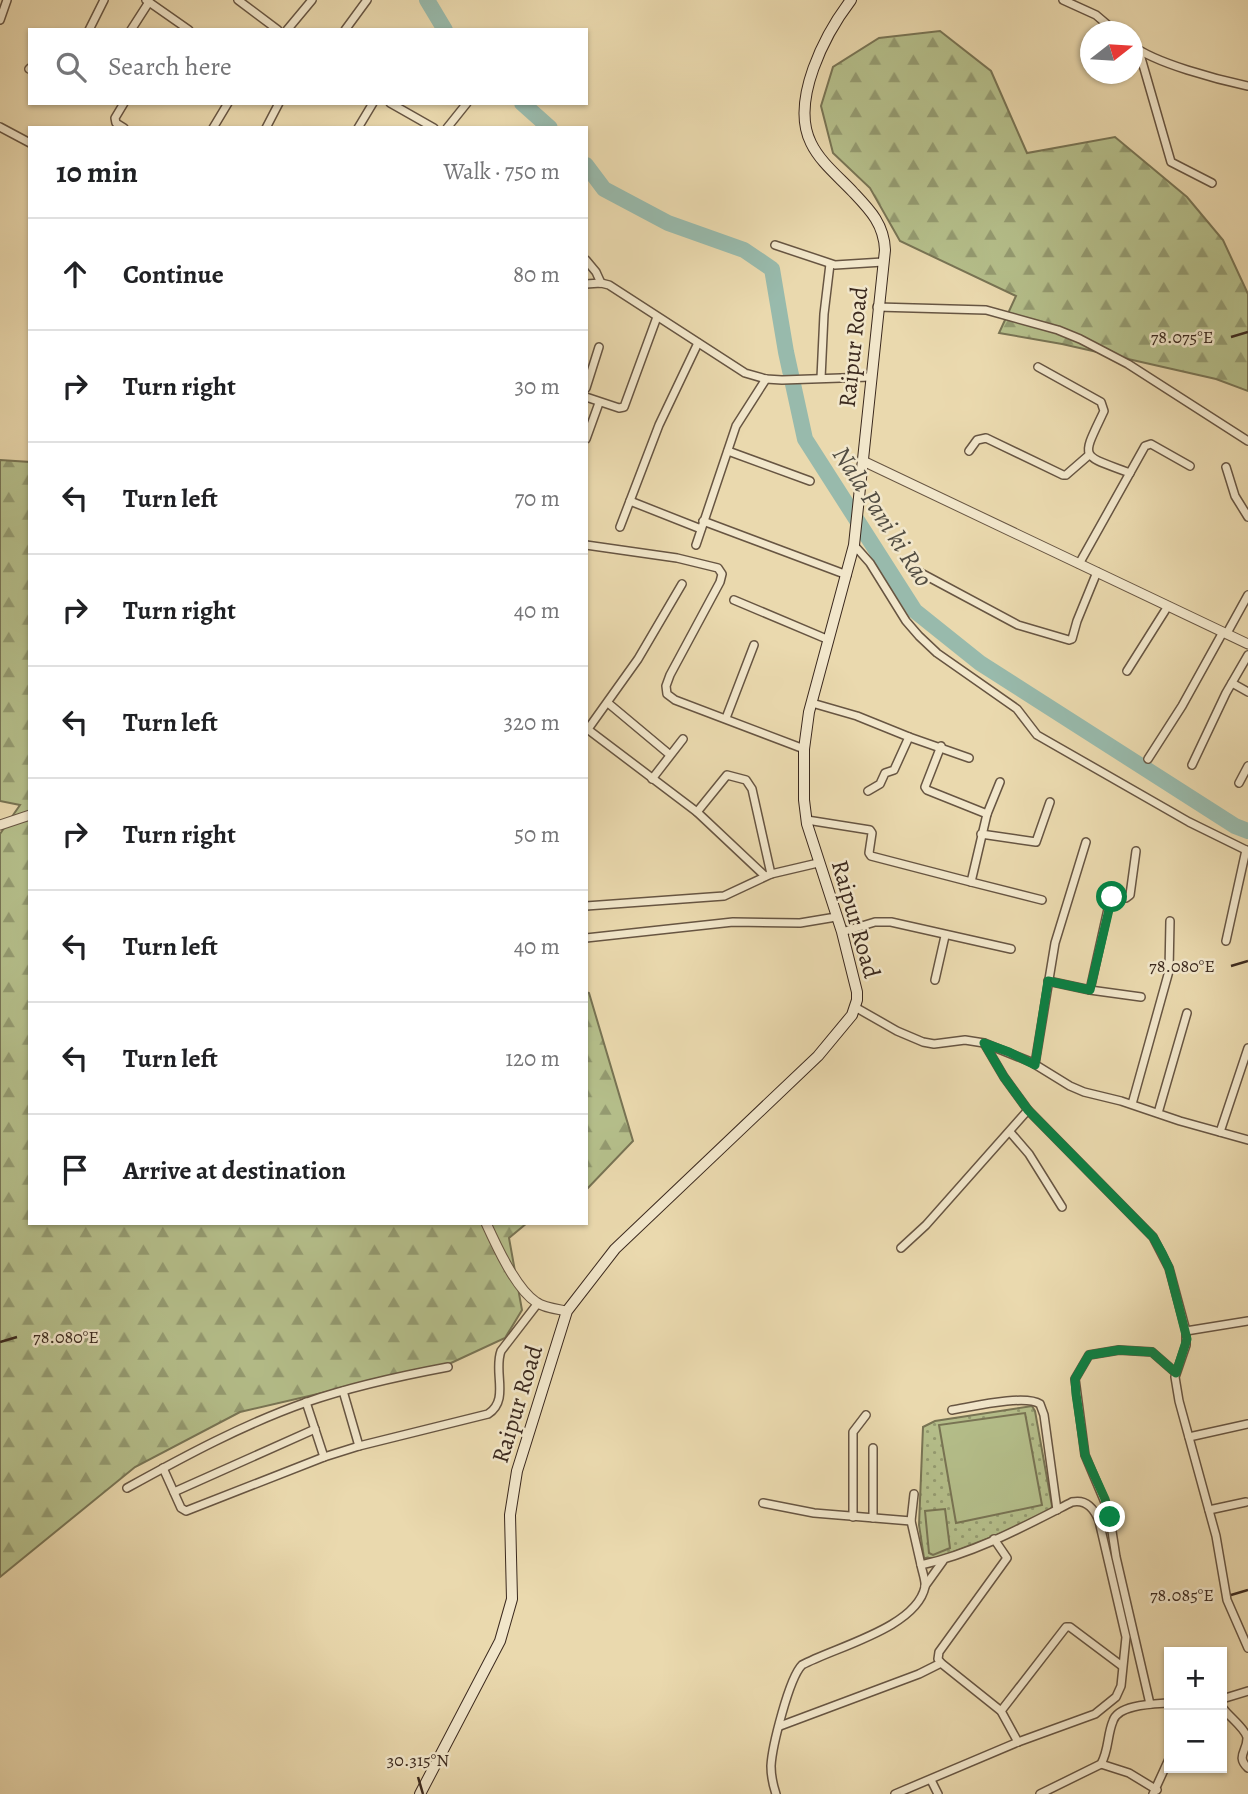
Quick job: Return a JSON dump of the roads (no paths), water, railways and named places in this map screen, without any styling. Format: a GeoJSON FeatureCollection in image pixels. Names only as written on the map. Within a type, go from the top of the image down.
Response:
{"type":"FeatureCollection","features":[{"type":"Feature","properties":{"kind":"main road","name":"Raipur Road"},"geometry":{"type":"LineString","coordinates":[[420,1794],[500,1641],[512,1599],[510,1515],[517,1471],[567,1311],[615,1249],[818,1056],[845,1025],[855,1007],[857,992],[842,932],[818,863],[804,800],[804,749],[812,703],[854,542],[885,237],[878,221],[819,156],[806,130],[806,95],[812,72],[822,48],[851,0]]}},
{"type":"Feature","properties":{"kind":"street"},"geometry":{"type":"LineString","coordinates":[[0,20],[7,0]]}},
{"type":"Feature","properties":{"kind":"street"},"geometry":{"type":"LineString","coordinates":[[90,28],[104,0]]}},
{"type":"Feature","properties":{"kind":"street"},"geometry":{"type":"LineString","coordinates":[[238,0],[275,28]]}},
{"type":"Feature","properties":{"kind":"street"},"geometry":{"type":"LineString","coordinates":[[289,28],[312,0]]}},
{"type":"Feature","properties":{"kind":"street"},"geometry":{"type":"LineString","coordinates":[[346,28],[367,0]]}},
{"type":"Feature","properties":{"kind":"street"},"geometry":{"type":"LineString","coordinates":[[1063,0],[1103,21]]}},
{"type":"Feature","properties":{"kind":"street"},"geometry":{"type":"LineString","coordinates":[[132,28],[147,1],[186,28]]}},
{"type":"Feature","properties":{"kind":"street"},"geometry":{"type":"LineString","coordinates":[[1143,52],[1248,86]]}},
{"type":"Feature","properties":{"kind":"street"},"geometry":{"type":"LineString","coordinates":[[1143,65],[1171,162],[1212,183]]}},
{"type":"Feature","properties":{"kind":"street"},"geometry":{"type":"LineString","coordinates":[[121,126],[116,123],[115,118],[123,105]]}},
{"type":"Feature","properties":{"kind":"street"},"geometry":{"type":"LineString","coordinates":[[214,126],[227,105]]}},
{"type":"Feature","properties":{"kind":"street"},"geometry":{"type":"LineString","coordinates":[[268,126],[278,105]]}},
{"type":"Feature","properties":{"kind":"street"},"geometry":{"type":"LineString","coordinates":[[359,126],[372,105]]}},
{"type":"Feature","properties":{"kind":"street"},"geometry":{"type":"LineString","coordinates":[[394,105],[431,126]]}},
{"type":"Feature","properties":{"kind":"street"},"geometry":{"type":"LineString","coordinates":[[449,126],[465,105]]}},
{"type":"Feature","properties":{"kind":"street"},"geometry":{"type":"LineString","coordinates":[[0,127],[28,142]]}},
{"type":"Feature","properties":{"kind":"street"},"geometry":{"type":"LineString","coordinates":[[775,245],[830,264],[883,262]]}},
{"type":"Feature","properties":{"kind":"street"},"geometry":{"type":"LineString","coordinates":[[588,262],[601,282]]}},
{"type":"Feature","properties":{"kind":"street"},"geometry":{"type":"LineString","coordinates":[[821,378],[830,264]]}},
{"type":"Feature","properties":{"kind":"street"},"geometry":{"type":"LineString","coordinates":[[588,284],[601,282],[609,285],[740,371],[766,379],[782,380],[870,377]]}},
{"type":"Feature","properties":{"kind":"street"},"geometry":{"type":"LineString","coordinates":[[877,307],[986,310],[1058,330],[1128,364],[1248,442]]}},
{"type":"Feature","properties":{"kind":"street"},"geometry":{"type":"LineString","coordinates":[[588,398],[599,403],[624,407],[657,317]]}},
{"type":"Feature","properties":{"kind":"street"},"geometry":{"type":"LineString","coordinates":[[620,527],[659,425],[698,343]]}},
{"type":"Feature","properties":{"kind":"street"},"geometry":{"type":"LineString","coordinates":[[588,382],[599,347]]}},
{"type":"Feature","properties":{"kind":"street"},"geometry":{"type":"LineString","coordinates":[[1038,367],[1103,405],[1104,411],[1087,447],[1089,455],[1094,460],[1130,473]]}},
{"type":"Feature","properties":{"kind":"street"},"geometry":{"type":"LineString","coordinates":[[696,545],[741,415],[766,379]]}},
{"type":"Feature","properties":{"kind":"street"},"geometry":{"type":"LineString","coordinates":[[588,433],[599,403]]}},
{"type":"Feature","properties":{"kind":"street"},"geometry":{"type":"LineString","coordinates":[[969,451],[977,440],[986,438],[1063,475],[1089,455]]}},
{"type":"Feature","properties":{"kind":"street"},"geometry":{"type":"LineString","coordinates":[[1079,564],[1145,446],[1149,444],[1190,466]]}},
{"type":"Feature","properties":{"kind":"street"},"geometry":{"type":"LineString","coordinates":[[728,451],[810,481]]}},
{"type":"Feature","properties":{"kind":"street"},"geometry":{"type":"LineString","coordinates":[[863,461],[1248,644]]}},
{"type":"Feature","properties":{"kind":"street"},"geometry":{"type":"LineString","coordinates":[[1226,467],[1235,496],[1248,517]]}},
{"type":"Feature","properties":{"kind":"street"},"geometry":{"type":"LineString","coordinates":[[630,501],[847,575]]}},
{"type":"Feature","properties":{"kind":"street"},"geometry":{"type":"LineString","coordinates":[[854,542],[906,621],[919,636],[937,653],[1011,705],[1037,735],[1189,822],[1247,850],[1226,941]]}},
{"type":"Feature","properties":{"kind":"street"},"geometry":{"type":"LineString","coordinates":[[588,545],[677,558],[714,566],[721,571],[722,577],[717,590],[670,676],[665,690],[667,695],[804,749]]}},
{"type":"Feature","properties":{"kind":"street"},"geometry":{"type":"LineString","coordinates":[[921,573],[1018,625],[1069,640],[1072,639],[1097,572]]}},
{"type":"Feature","properties":{"kind":"street"},"geometry":{"type":"LineString","coordinates":[[588,727],[638,659],[682,584]]}},
{"type":"Feature","properties":{"kind":"street"},"geometry":{"type":"LineString","coordinates":[[1148,760],[1248,594]]}},
{"type":"Feature","properties":{"kind":"street"},"geometry":{"type":"LineString","coordinates":[[734,600],[829,640]]}},
{"type":"Feature","properties":{"kind":"street"},"geometry":{"type":"LineString","coordinates":[[1127,671],[1168,606]]}},
{"type":"Feature","properties":{"kind":"street"},"geometry":{"type":"LineString","coordinates":[[726,719],[754,645]]}},
{"type":"Feature","properties":{"kind":"street"},"geometry":{"type":"LineString","coordinates":[[1192,765],[1248,655]]}},
{"type":"Feature","properties":{"kind":"street"},"geometry":{"type":"LineString","coordinates":[[1232,683],[1248,692]]}},
{"type":"Feature","properties":{"kind":"street"},"geometry":{"type":"LineString","coordinates":[[608,703],[669,754]]}},
{"type":"Feature","properties":{"kind":"street"},"geometry":{"type":"LineString","coordinates":[[812,703],[857,716],[969,758]]}},
{"type":"Feature","properties":{"kind":"street"},"geometry":{"type":"LineString","coordinates":[[588,729],[698,812],[768,875]]}},
{"type":"Feature","properties":{"kind":"street"},"geometry":{"type":"LineString","coordinates":[[867,791],[880,784],[886,772],[894,770],[909,737]]}},
{"type":"Feature","properties":{"kind":"street"},"geometry":{"type":"LineString","coordinates":[[652,779],[683,739]]}},
{"type":"Feature","properties":{"kind":"street"},"geometry":{"type":"LineString","coordinates":[[941,746],[926,789],[986,814]]}},
{"type":"Feature","properties":{"kind":"street"},"geometry":{"type":"LineString","coordinates":[[1239,783],[1248,766]]}},
{"type":"Feature","properties":{"kind":"street"},"geometry":{"type":"LineString","coordinates":[[698,812],[727,775],[732,774],[748,782],[768,875]]}},
{"type":"Feature","properties":{"kind":"street"},"geometry":{"type":"LineString","coordinates":[[971,882],[986,814],[1000,782]]}},
{"type":"Feature","properties":{"kind":"street"},"geometry":{"type":"LineString","coordinates":[[981,834],[1036,842],[1050,802]]}},
{"type":"Feature","properties":{"kind":"street"},"geometry":{"type":"LineString","coordinates":[[0,825],[28,816]]}},
{"type":"Feature","properties":{"kind":"street"},"geometry":{"type":"LineString","coordinates":[[807,820],[870,830],[871,856],[1042,900]]}},
{"type":"Feature","properties":{"kind":"street"},"geometry":{"type":"LineString","coordinates":[[1035,1065],[1058,934],[1086,842]]}},
{"type":"Feature","properties":{"kind":"street"},"geometry":{"type":"LineString","coordinates":[[1090,990],[1110,900],[1115,895],[1126,898],[1130,895],[1136,851]]}},
{"type":"Feature","properties":{"kind":"street"},"geometry":{"type":"LineString","coordinates":[[588,906],[724,896],[768,875],[818,863]]}},
{"type":"Feature","properties":{"kind":"street"},"geometry":{"type":"LineString","coordinates":[[588,938],[733,922],[800,923],[836,916]]}},
{"type":"Feature","properties":{"kind":"street"},"geometry":{"type":"LineString","coordinates":[[1132,1104],[1170,971],[1170,921]]}},
{"type":"Feature","properties":{"kind":"street"},"geometry":{"type":"LineString","coordinates":[[842,932],[875,922],[906,925],[1011,949]]}},
{"type":"Feature","properties":{"kind":"street"},"geometry":{"type":"LineString","coordinates":[[935,980],[945,936]]}},
{"type":"Feature","properties":{"kind":"street"},"geometry":{"type":"LineString","coordinates":[[1048,981],[1141,997]]}},
{"type":"Feature","properties":{"kind":"street"},"geometry":{"type":"LineString","coordinates":[[855,1007],[897,1031],[923,1042],[934,1044],[964,1040],[984,1043],[1035,1065],[1074,1089],[1248,1140]]}},
{"type":"Feature","properties":{"kind":"street"},"geometry":{"type":"LineString","coordinates":[[1158,1113],[1186,1013]]}},
{"type":"Feature","properties":{"kind":"street"},"geometry":{"type":"LineString","coordinates":[[984,1043],[1028,1110],[1153,1237],[1169,1268],[1186,1331],[1186,1346],[1176,1373],[1179,1401],[1216,1536],[1227,1600],[1248,1648]]}},
{"type":"Feature","properties":{"kind":"street"},"geometry":{"type":"LineString","coordinates":[[1220,1132],[1248,1048]]}},
{"type":"Feature","properties":{"kind":"street"},"geometry":{"type":"LineString","coordinates":[[901,1248],[926,1225],[1028,1110]]}},
{"type":"Feature","properties":{"kind":"street"},"geometry":{"type":"LineString","coordinates":[[1010,1132],[1029,1154],[1062,1207]]}},
{"type":"Feature","properties":{"kind":"street"},"geometry":{"type":"LineString","coordinates":[[487,1225],[524,1290],[538,1303],[567,1311]]}},
{"type":"Feature","properties":{"kind":"street"},"geometry":{"type":"LineString","coordinates":[[163,1468],[181,1508],[186,1511],[324,1457],[488,1414],[500,1399],[498,1367],[501,1351],[538,1303]]}},
{"type":"Feature","properties":{"kind":"street"},"geometry":{"type":"LineString","coordinates":[[1186,1331],[1248,1321]]}},
{"type":"Feature","properties":{"kind":"street"},"geometry":{"type":"LineString","coordinates":[[1150,1704],[1116,1556],[1109,1512],[1085,1455],[1075,1379],[1089,1355],[1119,1350],[1152,1352],[1176,1373]]}},
{"type":"Feature","properties":{"kind":"street"},"geometry":{"type":"LineString","coordinates":[[127,1488],[238,1430],[306,1402],[448,1367]]}},
{"type":"Feature","properties":{"kind":"street"},"geometry":{"type":"LineString","coordinates":[[343,1391],[359,1446]]}},
{"type":"Feature","properties":{"kind":"street"},"geometry":{"type":"LineString","coordinates":[[952,1410],[1018,1400],[1033,1400],[1040,1404],[1044,1415],[1057,1510]]}},
{"type":"Feature","properties":{"kind":"street"},"geometry":{"type":"LineString","coordinates":[[306,1402],[324,1457]]}},
{"type":"Feature","properties":{"kind":"street"},"geometry":{"type":"LineString","coordinates":[[853,1517],[853,1432],[866,1415]]}},
{"type":"Feature","properties":{"kind":"street"},"geometry":{"type":"LineString","coordinates":[[1189,1437],[1248,1424]]}},
{"type":"Feature","properties":{"kind":"street"},"geometry":{"type":"LineString","coordinates":[[174,1492],[315,1429]]}},
{"type":"Feature","properties":{"kind":"street"},"geometry":{"type":"LineString","coordinates":[[873,1448],[873,1518]]}},
{"type":"Feature","properties":{"kind":"street"},"geometry":{"type":"LineString","coordinates":[[914,1494],[911,1521],[925,1586]]}},
{"type":"Feature","properties":{"kind":"street"},"geometry":{"type":"LineString","coordinates":[[895,1794],[1100,1711],[1119,1691],[1126,1637],[1097,1516],[1091,1508],[1078,1501],[1022,1529],[943,1560],[921,1565]]}},
{"type":"Feature","properties":{"kind":"street"},"geometry":{"type":"LineString","coordinates":[[1209,1510],[1246,1502]]}},
{"type":"Feature","properties":{"kind":"street"},"geometry":{"type":"LineString","coordinates":[[763,1503],[814,1513],[911,1521]]}},
{"type":"Feature","properties":{"kind":"street"},"geometry":{"type":"LineString","coordinates":[[994,1539],[1007,1558],[939,1652],[938,1659],[1001,1711],[1018,1742]]}},
{"type":"Feature","properties":{"kind":"street"},"geometry":{"type":"LineString","coordinates":[[776,1794],[771,1762],[797,1670],[821,1656],[900,1620],[917,1601],[943,1560]]}},
{"type":"Feature","properties":{"kind":"street"},"geometry":{"type":"LineString","coordinates":[[1001,1711],[1066,1628],[1070,1627],[1122,1666]]}},
{"type":"Feature","properties":{"kind":"street"},"geometry":{"type":"LineString","coordinates":[[780,1726],[919,1674],[940,1663]]}},
{"type":"Feature","properties":{"kind":"street"},"geometry":{"type":"LineString","coordinates":[[1227,1697],[1248,1691]]}},
{"type":"Feature","properties":{"kind":"street"},"geometry":{"type":"LineString","coordinates":[[1101,1764],[1114,1718],[1126,1710],[1164,1703]]}},
{"type":"Feature","properties":{"kind":"street"},"geometry":{"type":"LineString","coordinates":[[1224,1710],[1247,1737],[1241,1757],[1248,1768]]}},
{"type":"Feature","properties":{"kind":"street"},"geometry":{"type":"LineString","coordinates":[[1040,1794],[1101,1764],[1121,1770],[1155,1792],[1164,1771]]}},
{"type":"Feature","properties":{"kind":"street"},"geometry":{"type":"LineString","coordinates":[[931,1780],[938,1794]]}},
{"type":"Feature","properties":{"kind":"waterway","name":"Nala Pani ki Rao"},"geometry":{"type":"LineString","coordinates":[[427,0],[444,28]]}},
{"type":"Feature","properties":{"kind":"waterway","name":"Nala Pani ki Rao"},"geometry":{"type":"LineString","coordinates":[[524,105],[548,126]]}},
{"type":"Feature","properties":{"kind":"waterway","name":"Nala Pani ki Rao"},"geometry":{"type":"LineString","coordinates":[[588,168],[604,189],[668,223],[744,250],[772,269],[805,439],[915,611],[980,663],[1235,826],[1248,831]]}}]}
